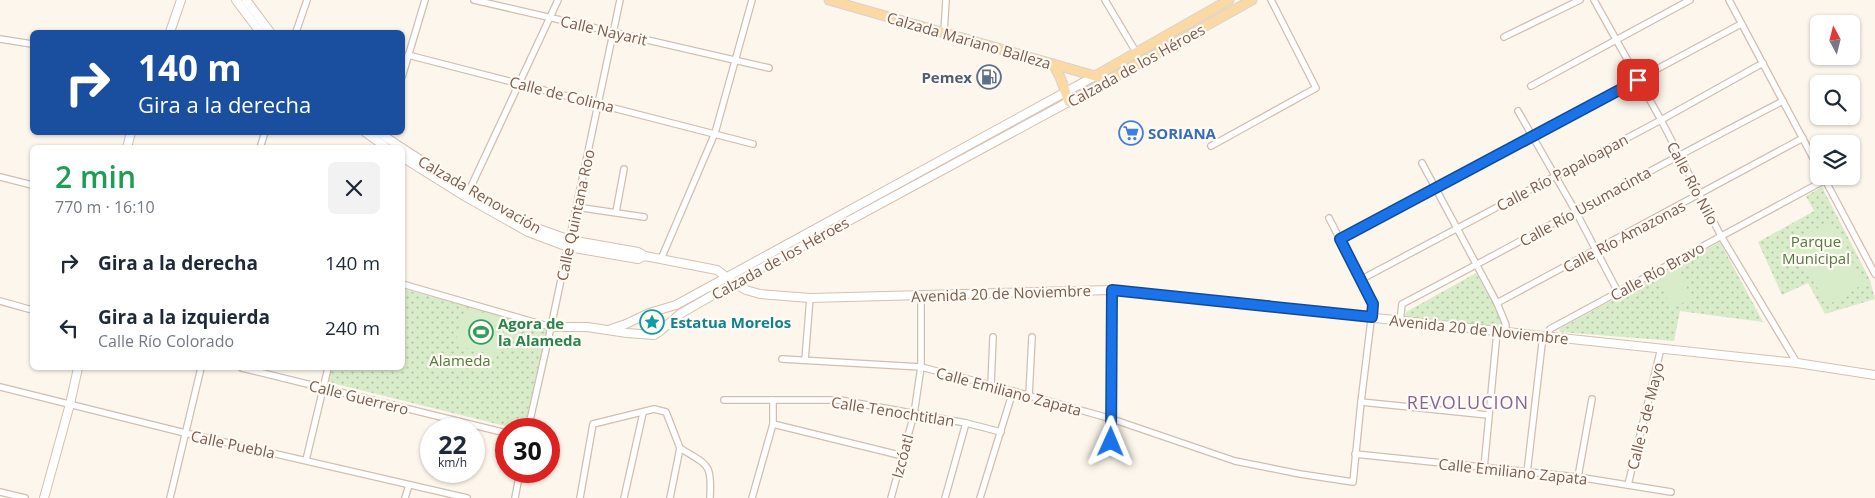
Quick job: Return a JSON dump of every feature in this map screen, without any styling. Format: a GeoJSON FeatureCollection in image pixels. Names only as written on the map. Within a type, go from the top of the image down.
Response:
{"type":"FeatureCollection","features":[{"type":"Feature","properties":{"kind":"main road","name":"Calzada Mariano Balleza"},"geometry":{"type":"LineString","coordinates":[[829,0],[1109,80]]}},
{"type":"Feature","properties":{"kind":"main road","name":"Calzada de los Héroes"},"geometry":{"type":"LineString","coordinates":[[1095,76],[1229,0]]}},
{"type":"Feature","properties":{"kind":"main road","name":"Calzada de los Héroes"},"geometry":{"type":"LineString","coordinates":[[1109,80],[1252,0]]}},
{"type":"Feature","properties":{"kind":"main road"},"geometry":{"type":"LineString","coordinates":[[1053,64],[1069,102]]}},
{"type":"Feature","properties":{"kind":"street"},"geometry":{"type":"LineString","coordinates":[[171,30],[181,0]]}},
{"type":"Feature","properties":{"kind":"street"},"geometry":{"type":"LineString","coordinates":[[236,0],[258,30]]}},
{"type":"Feature","properties":{"kind":"street"},"geometry":{"type":"LineString","coordinates":[[246,0],[268,30]]}},
{"type":"Feature","properties":{"kind":"street"},"geometry":{"type":"LineString","coordinates":[[297,30],[307,0]]}},
{"type":"Feature","properties":{"kind":"street"},"geometry":{"type":"LineString","coordinates":[[405,66],[425,0]]}},
{"type":"Feature","properties":{"kind":"street","name":"Calle Nayarit"},"geometry":{"type":"LineString","coordinates":[[474,0],[769,68]]}},
{"type":"Feature","properties":{"kind":"street"},"geometry":{"type":"LineString","coordinates":[[468,194],[558,0]]}},
{"type":"Feature","properties":{"kind":"street","name":"Calle Quintana Roo"},"geometry":{"type":"LineString","coordinates":[[530,418],[620,0]]}},
{"type":"Feature","properties":{"kind":"street"},"geometry":{"type":"LineString","coordinates":[[661,259],[715,133],[752,0]]}},
{"type":"Feature","properties":{"kind":"street"},"geometry":{"type":"LineString","coordinates":[[944,32],[946,0]]}},
{"type":"Feature","properties":{"kind":"street"},"geometry":{"type":"LineString","coordinates":[[1105,0],[1136,52]]}},
{"type":"Feature","properties":{"kind":"street"},"geometry":{"type":"LineString","coordinates":[[1211,146],[1316,88],[1271,0]]}},
{"type":"Feature","properties":{"kind":"street"},"geometry":{"type":"LineString","coordinates":[[1504,37],[1580,0]]}},
{"type":"Feature","properties":{"kind":"street","name":"Calle Río Nilo"},"geometry":{"type":"LineString","coordinates":[[1594,0],[1661,120],[1721,236],[1797,362]]}},
{"type":"Feature","properties":{"kind":"street"},"geometry":{"type":"LineString","coordinates":[[1531,86],[1690,0]]}},
{"type":"Feature","properties":{"kind":"street"},"geometry":{"type":"LineString","coordinates":[[1729,0],[1810,153]]}},
{"type":"Feature","properties":{"kind":"street"},"geometry":{"type":"LineString","coordinates":[[1340,239],[1741,24]]}},
{"type":"Feature","properties":{"kind":"street"},"geometry":{"type":"LineString","coordinates":[[0,39],[30,44]]}},
{"type":"Feature","properties":{"kind":"street","name":"Calle de Colima"},"geometry":{"type":"LineString","coordinates":[[408,55],[753,144]]}},
{"type":"Feature","properties":{"kind":"street","name":"Calle Río Papaloapan"},"geometry":{"type":"LineString","coordinates":[[1360,280],[1661,120],[1762,63]]}},
{"type":"Feature","properties":{"kind":"street","name":"Calzada de los Héroes"},"geometry":{"type":"LineString","coordinates":[[609,330],[649,313],[676,305],[1095,76]]}},
{"type":"Feature","properties":{"kind":"street","name":"Calzada de los Héroes"},"geometry":{"type":"LineString","coordinates":[[609,330],[627,334],[654,335],[680,314],[734,283],[1109,80]]}},
{"type":"Feature","properties":{"kind":"street","name":"Calle Río Usumacinta"},"geometry":{"type":"LineString","coordinates":[[1400,322],[1402,304],[1783,100]]}},
{"type":"Feature","properties":{"kind":"street"},"geometry":{"type":"LineString","coordinates":[[1518,111],[1554,177],[1576,212],[1618,292]]}},
{"type":"Feature","properties":{"kind":"street","name":"Calzada Renovación"},"geometry":{"type":"LineString","coordinates":[[371,135],[385,142]]}},
{"type":"Feature","properties":{"kind":"street","name":"Calle Río Amazonas"},"geometry":{"type":"LineString","coordinates":[[1497,304],[1802,138]]}},
{"type":"Feature","properties":{"kind":"street","name":"Calzada Renovación"},"geometry":{"type":"LineString","coordinates":[[405,150],[468,194],[528,232],[638,260],[646,256],[717,270],[726,277]]}},
{"type":"Feature","properties":{"kind":"street","name":"Calzada Renovación"},"geometry":{"type":"LineString","coordinates":[[405,159],[468,194]]}},
{"type":"Feature","properties":{"kind":"street"},"geometry":{"type":"LineString","coordinates":[[1422,163],[1477,265],[1506,325],[1501,332],[1488,415],[1484,468]]}},
{"type":"Feature","properties":{"kind":"street"},"geometry":{"type":"LineString","coordinates":[[616,212],[624,169]]}},
{"type":"Feature","properties":{"kind":"street"},"geometry":{"type":"LineString","coordinates":[[0,177],[30,184]]}},
{"type":"Feature","properties":{"kind":"street","name":"Calle Río Bravo"},"geometry":{"type":"LineString","coordinates":[[1544,337],[1550,330],[1812,185]]}},
{"type":"Feature","properties":{"kind":"street"},"geometry":{"type":"LineString","coordinates":[[1828,185],[1875,274]]}},
{"type":"Feature","properties":{"kind":"street"},"geometry":{"type":"LineString","coordinates":[[576,207],[644,217]]}},
{"type":"Feature","properties":{"kind":"street"},"geometry":{"type":"LineString","coordinates":[[1329,218],[1373,304],[1355,454]]}},
{"type":"Feature","properties":{"kind":"street","name":"Avenida 20 de Noviembre"},"geometry":{"type":"LineString","coordinates":[[726,277],[746,290],[760,294],[810,298],[1112,290],[1372,317],[1400,322],[1797,362],[1875,375]]}},
{"type":"Feature","properties":{"kind":"street"},"geometry":{"type":"LineString","coordinates":[[405,285],[551,327],[587,327],[609,330]]}},
{"type":"Feature","properties":{"kind":"street"},"geometry":{"type":"LineString","coordinates":[[1111,442],[1112,290]]}},
{"type":"Feature","properties":{"kind":"street","name":"Izcóatl"},"geometry":{"type":"LineString","coordinates":[[891,498],[914,414],[921,367],[921,295]]}},
{"type":"Feature","properties":{"kind":"street"},"geometry":{"type":"LineString","coordinates":[[805,360],[810,298]]}},
{"type":"Feature","properties":{"kind":"street"},"geometry":{"type":"LineString","coordinates":[[0,301],[30,309]]}},
{"type":"Feature","properties":{"kind":"street"},"geometry":{"type":"LineString","coordinates":[[655,312],[661,316],[664,323],[662,330]]}},
{"type":"Feature","properties":{"kind":"street"},"geometry":{"type":"LineString","coordinates":[[643,316],[640,322],[642,329],[647,334]]}},
{"type":"Feature","properties":{"kind":"street"},"geometry":{"type":"LineString","coordinates":[[991,385],[993,337]]}},
{"type":"Feature","properties":{"kind":"street"},"geometry":{"type":"LineString","coordinates":[[1029,395],[1032,337]]}},
{"type":"Feature","properties":{"kind":"street"},"geometry":{"type":"LineString","coordinates":[[1527,473],[1544,337]]}},
{"type":"Feature","properties":{"kind":"street","name":"Calle 5 de Mayo"},"geometry":{"type":"LineString","coordinates":[[1628,485],[1661,348]]}},
{"type":"Feature","properties":{"kind":"street","name":"Calle Emiliano Zapata"},"geometry":{"type":"LineString","coordinates":[[782,359],[921,367],[1012,390],[1112,419],[1235,461],[1353,482],[1355,454],[1578,477],[1671,492]]}},
{"type":"Feature","properties":{"kind":"street"},"geometry":{"type":"LineString","coordinates":[[44,498],[78,370]]}},
{"type":"Feature","properties":{"kind":"street"},"geometry":{"type":"LineString","coordinates":[[170,498],[201,370]]}},
{"type":"Feature","properties":{"kind":"street","name":"Calle Guerrero"},"geometry":{"type":"LineString","coordinates":[[250,370],[495,430]]}},
{"type":"Feature","properties":{"kind":"street"},"geometry":{"type":"LineString","coordinates":[[306,460],[327,370]]}},
{"type":"Feature","properties":{"kind":"street","name":"Calle Puebla"},"geometry":{"type":"LineString","coordinates":[[0,387],[185,433],[467,498]]}},
{"type":"Feature","properties":{"kind":"street"},"geometry":{"type":"LineString","coordinates":[[980,498],[1012,390]]}},
{"type":"Feature","properties":{"kind":"street"},"geometry":{"type":"LineString","coordinates":[[1578,477],[1592,399]]}},
{"type":"Feature","properties":{"kind":"street","name":"Calle Tenochtitlan"},"geometry":{"type":"LineString","coordinates":[[724,400],[840,400],[966,423],[1000,432]]}},
{"type":"Feature","properties":{"kind":"street"},"geometry":{"type":"LineString","coordinates":[[752,498],[773,424],[773,400]]}},
{"type":"Feature","properties":{"kind":"street"},"geometry":{"type":"LineString","coordinates":[[1361,402],[1488,415]]}},
{"type":"Feature","properties":{"kind":"street"},"geometry":{"type":"LineString","coordinates":[[580,498],[593,424],[654,409],[666,412],[680,448],[670,498]]}},
{"type":"Feature","properties":{"kind":"street"},"geometry":{"type":"LineString","coordinates":[[624,498],[642,413]]}},
{"type":"Feature","properties":{"kind":"street"},"geometry":{"type":"LineString","coordinates":[[945,498],[966,423]]}},
{"type":"Feature","properties":{"kind":"street"},"geometry":{"type":"LineString","coordinates":[[773,424],[903,456]]}},
{"type":"Feature","properties":{"kind":"street"},"geometry":{"type":"LineString","coordinates":[[680,448],[707,465],[711,477],[710,498]]}},
{"type":"Feature","properties":{"kind":"street"},"geometry":{"type":"LineString","coordinates":[[515,498],[518,483]]}},
{"type":"Feature","properties":{"kind":"street"},"geometry":{"type":"LineString","coordinates":[[405,498],[408,485]]}},
{"type":"Feature","properties":{"kind":"street"},"geometry":{"type":"LineString","coordinates":[[0,492],[25,498]]}},
{"type":"Feature","properties":{"kind":"green space","name":"Parque Municipal"},"geometry":{"type":"Polygon","coordinates":[[[1822,187],[1870,280],[1875,299],[1825,314],[1808,283],[1782,295],[1758,242],[1814,211],[1806,196],[1822,187]]]}},
{"type":"Feature","properties":{"kind":"green space"},"geometry":{"type":"Polygon","coordinates":[[[1828,222],[1865,283],[1828,305],[1791,244],[1828,222]]]}},
{"type":"Feature","properties":{"kind":"green space"},"geometry":{"type":"Polygon","coordinates":[[[1720,242],[1763,322],[1680,311],[1674,341],[1560,332],[1559,329],[1720,242]]]}},
{"type":"Feature","properties":{"kind":"green space"},"geometry":{"type":"Polygon","coordinates":[[[1676,266],[1692,298],[1672,308],[1656,276],[1676,266]]]}},
{"type":"Feature","properties":{"kind":"green space"},"geometry":{"type":"Polygon","coordinates":[[[1476,273],[1502,320],[1502,329],[1404,319],[1406,312],[1476,273]]]}},
{"type":"Feature","properties":{"kind":"green space","name":"Alameda"},"geometry":{"type":"Polygon","coordinates":[[[405,290],[547,328],[527,418],[495,418],[495,424],[485,421],[485,418],[473,418],[328,382],[331,370],[405,370],[405,290]]]}},
{"type":"Feature","properties":{"kind":"green space","name":"Agora de la Alameda"},"geometry":{"type":"Polygon","coordinates":[[[465,308],[507,319],[497,356],[455,345],[465,308]]]}},
{"type":"Feature","properties":{"kind":"water"},"geometry":{"type":"Polygon","coordinates":[[[652,315],[657,317],[659,322],[657,327],[652,329],[647,327],[645,322],[647,317],[652,315]]]}},
{"type":"Feature","properties":{"kind":"place","name":"Pemex"},"geometry":{"type":"Point","coordinates":[989,77]}},
{"type":"Feature","properties":{"kind":"place","name":"SORIANA"},"geometry":{"type":"Point","coordinates":[1131,133]}},
{"type":"Feature","properties":{"kind":"place","name":"Estatua Morelos"},"geometry":{"type":"Point","coordinates":[652,322]}},
{"type":"Feature","properties":{"kind":"place","name":"Agora de la Alameda"},"geometry":{"type":"Point","coordinates":[481,332]}},
{"type":"Feature","properties":{"kind":"district","name":"REVOLUCION"},"geometry":{"type":"Point","coordinates":[1468,402]}},
{"type":"Feature","properties":{"kind":"route"},"geometry":{"type":"LineString","coordinates":[[1111,442],[1112,290],[1372,317],[1373,304],[1340,239],[1638,80]]}}]}
